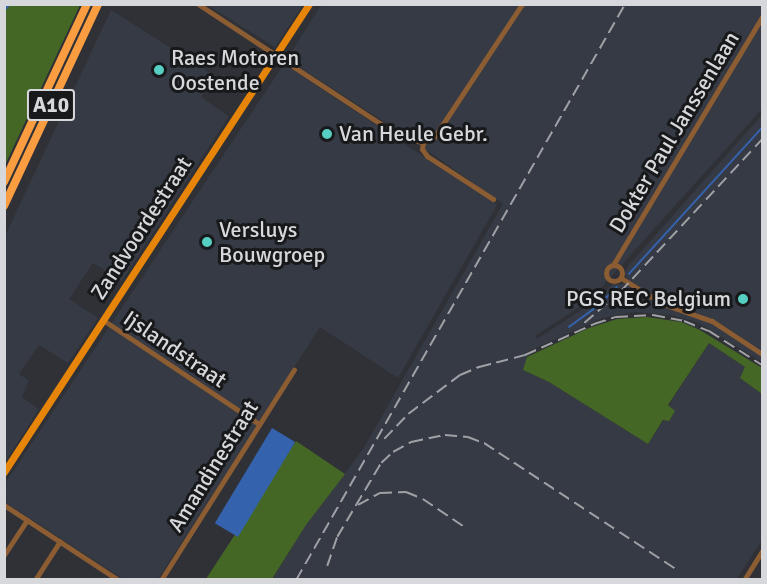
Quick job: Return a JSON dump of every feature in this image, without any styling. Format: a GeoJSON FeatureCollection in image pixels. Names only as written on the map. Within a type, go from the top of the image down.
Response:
{"type":"FeatureCollection","features":[{"type":"Feature","properties":{"kind":"highway","name":"A10"},"geometry":{"type":"LineString","coordinates":[[4,182],[87,4]]}},
{"type":"Feature","properties":{"kind":"highway","name":"A10"},"geometry":{"type":"LineString","coordinates":[[4,206],[98,4]]}},
{"type":"Feature","properties":{"kind":"main road","name":"Zandvoordestraat"},"geometry":{"type":"LineString","coordinates":[[4,472],[309,4]]}},
{"type":"Feature","properties":{"kind":"street"},"geometry":{"type":"LineString","coordinates":[[198,4],[402,138],[423,142],[433,139],[522,4]]}},
{"type":"Feature","properties":{"kind":"street","name":"Dokter Paul Janssenlaan"},"geometry":{"type":"LineString","coordinates":[[621,278],[613,282],[607,279],[605,272],[614,265],[762,17]]}},
{"type":"Feature","properties":{"kind":"street"},"geometry":{"type":"LineString","coordinates":[[423,142],[422,149],[427,156],[493,199]]}},
{"type":"Feature","properties":{"kind":"street","name":"Dokter Paul Janssenlaan"},"geometry":{"type":"LineString","coordinates":[[614,265],[621,269],[621,278]]}},
{"type":"Feature","properties":{"kind":"street","name":"Dokter Paul Janssenlaan"},"geometry":{"type":"LineString","coordinates":[[621,278],[663,304],[712,321],[762,354]]}},
{"type":"Feature","properties":{"kind":"street","name":"Ijslandstraat"},"geometry":{"type":"LineString","coordinates":[[103,320],[259,424]]}},
{"type":"Feature","properties":{"kind":"street","name":"Amandinestraat"},"geometry":{"type":"LineString","coordinates":[[160,579],[294,370]]}},
{"type":"Feature","properties":{"kind":"street"},"geometry":{"type":"LineString","coordinates":[[4,506],[118,579]]}},
{"type":"Feature","properties":{"kind":"street"},"geometry":{"type":"LineString","coordinates":[[4,555],[27,520]]}},
{"type":"Feature","properties":{"kind":"street"},"geometry":{"type":"LineString","coordinates":[[35,579],[60,541]]}},
{"type":"Feature","properties":{"kind":"street"},"geometry":{"type":"LineString","coordinates":[[744,579],[762,551]]}},
{"type":"Feature","properties":{"kind":"shaded area"},"geometry":{"type":"Polygon","coordinates":[[[303,4],[275,47],[207,5],[303,4]]]}},
{"type":"Feature","properties":{"kind":"shaded area"},"geometry":{"type":"Polygon","coordinates":[[[321,5],[762,5],[762,109],[587,302],[535,336],[537,339],[586,307],[613,284],[625,284],[628,280],[624,273],[630,264],[762,115],[762,362],[697,322],[671,315],[635,312],[602,318],[527,352],[523,370],[549,382],[648,444],[664,420],[675,411],[668,406],[709,343],[745,367],[740,378],[762,394],[762,540],[737,579],[272,580],[306,525],[363,449],[503,204],[408,137],[287,59],[321,5]]]}},
{"type":"Feature","properties":{"kind":"shaded area"},"geometry":{"type":"Polygon","coordinates":[[[111,10],[215,76],[201,97],[229,116],[122,281],[93,263],[69,299],[98,318],[68,363],[39,345],[19,374],[29,381],[22,397],[39,409],[5,462],[5,236],[111,10]]]}},
{"type":"Feature","properties":{"kind":"shaded area"},"geometry":{"type":"Polygon","coordinates":[[[284,64],[497,205],[398,378],[320,327],[158,579],[123,579],[5,502],[4,485],[284,64]]]}},
{"type":"Feature","properties":{"kind":"green space"},"geometry":{"type":"Polygon","coordinates":[[[4,5],[80,5],[5,165],[4,165],[4,5]]]}},
{"type":"Feature","properties":{"kind":"green space"},"geometry":{"type":"Polygon","coordinates":[[[647,317],[681,322],[700,330],[762,368],[762,394],[740,378],[745,367],[709,343],[668,405],[675,411],[669,421],[663,420],[648,444],[549,382],[523,370],[527,357],[589,328],[617,319],[647,317]]]}},
{"type":"Feature","properties":{"kind":"green space"},"geometry":{"type":"Polygon","coordinates":[[[296,441],[345,474],[306,525],[272,579],[206,579],[296,441]]]}},
{"type":"Feature","properties":{"kind":"water"},"geometry":{"type":"Polygon","coordinates":[[[272,428],[295,442],[238,537],[215,523],[272,428]]]}},
{"type":"Feature","properties":{"kind":"waterway"},"geometry":{"type":"LineString","coordinates":[[4,11],[10,4]]}},
{"type":"Feature","properties":{"kind":"waterway"},"geometry":{"type":"LineString","coordinates":[[629,274],[762,128]]}},
{"type":"Feature","properties":{"kind":"waterway"},"geometry":{"type":"LineString","coordinates":[[569,327],[599,305],[617,287]]}},
{"type":"Feature","properties":{"kind":"railway"},"geometry":{"type":"LineString","coordinates":[[296,580],[625,4]]}},
{"type":"Feature","properties":{"kind":"railway"},"geometry":{"type":"LineString","coordinates":[[584,323],[620,292],[762,139]]}},
{"type":"Feature","properties":{"kind":"railway"},"geometry":{"type":"LineString","coordinates":[[384,439],[408,414],[460,375],[479,367],[525,355],[594,324],[616,317],[653,315],[684,321],[709,331],[762,365]]}},
{"type":"Feature","properties":{"kind":"railway"},"geometry":{"type":"LineString","coordinates":[[327,566],[337,537],[381,463],[393,452],[411,442],[445,435],[468,437],[484,443],[676,569]]}},
{"type":"Feature","properties":{"kind":"railway"},"geometry":{"type":"LineString","coordinates":[[358,505],[380,493],[406,492],[423,499],[466,528]]}},
{"type":"Feature","properties":{"kind":"place","name":"Raes Motoren Oostende"},"geometry":{"type":"Point","coordinates":[159,70]}},
{"type":"Feature","properties":{"kind":"place","name":"Van Heule Gebr."},"geometry":{"type":"Point","coordinates":[327,134]}},
{"type":"Feature","properties":{"kind":"place","name":"Versluys Bouwgroep"},"geometry":{"type":"Point","coordinates":[207,242]}},
{"type":"Feature","properties":{"kind":"place","name":"PGS REC Belgium"},"geometry":{"type":"Point","coordinates":[743,299]}}]}
